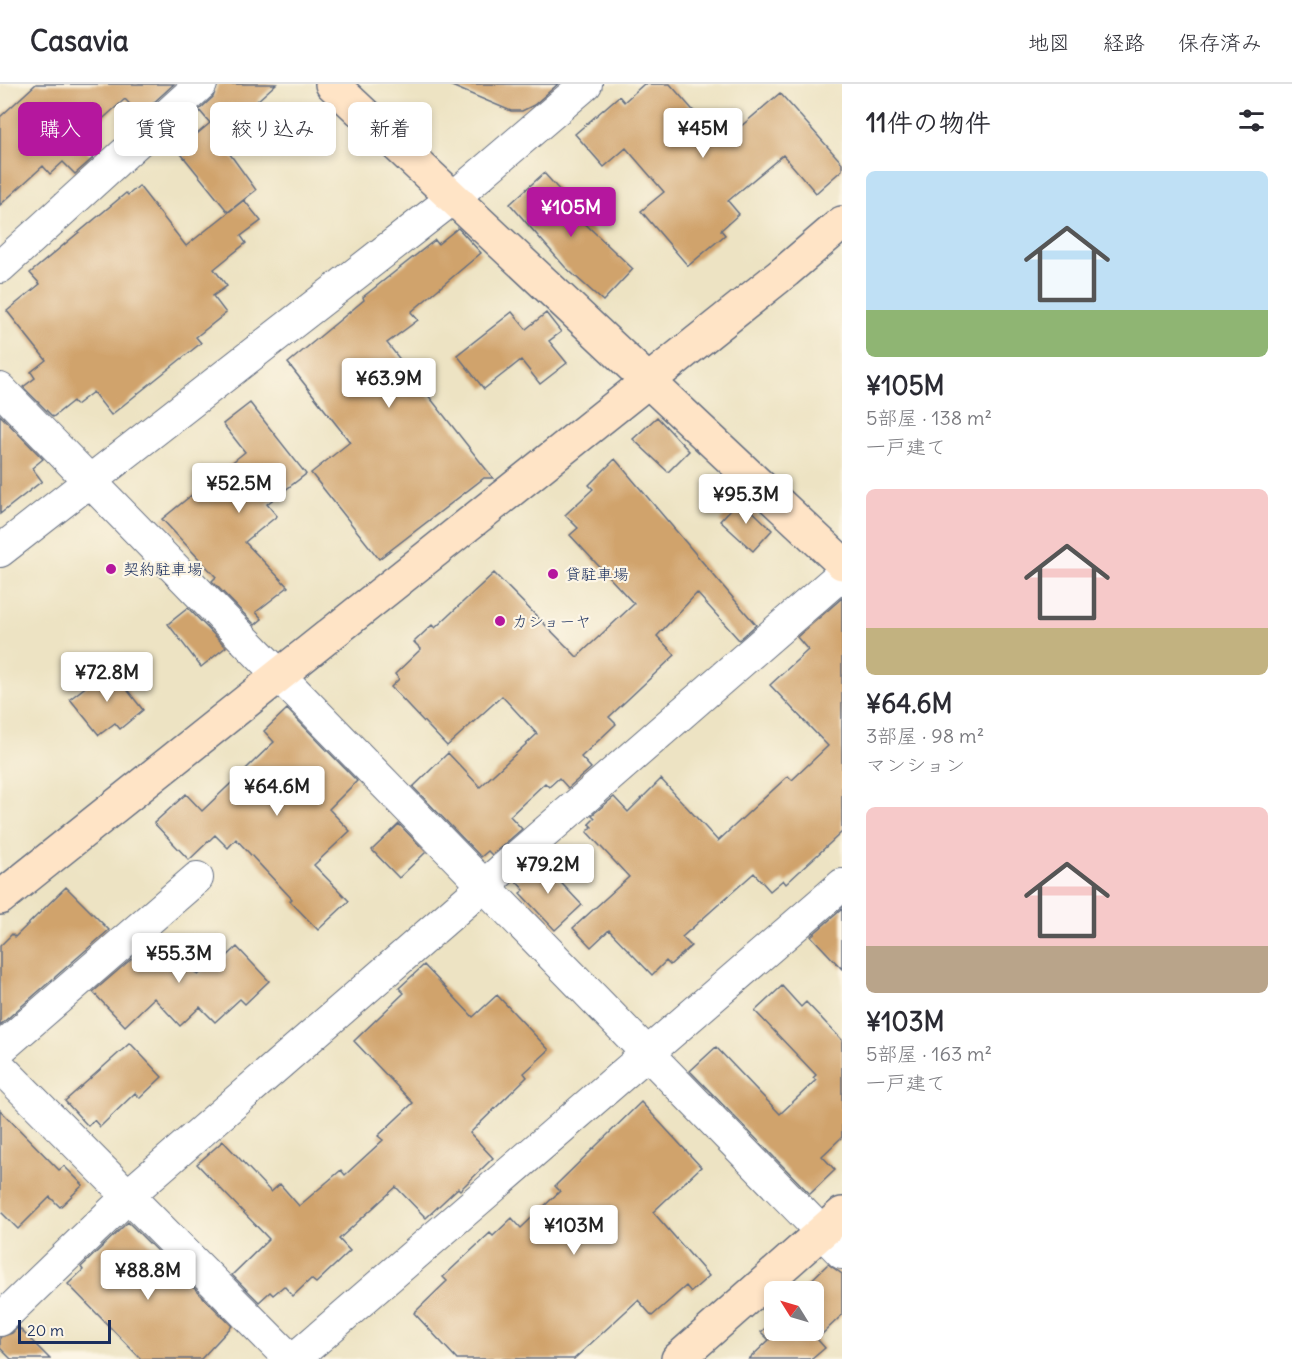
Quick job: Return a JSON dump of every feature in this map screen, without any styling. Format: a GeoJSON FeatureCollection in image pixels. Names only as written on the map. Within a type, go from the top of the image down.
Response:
{"type":"FeatureCollection","features":[{"type":"Feature","properties":{"kind":"street"},"geometry":{"type":"LineString","coordinates":[[0,267],[201,84]]}},
{"type":"Feature","properties":{"kind":"street"},"geometry":{"type":"LineString","coordinates":[[332,84],[842,563]]}},
{"type":"Feature","properties":{"kind":"street"},"geometry":{"type":"LineString","coordinates":[[0,551],[453,198],[586,84]]}},
{"type":"Feature","properties":{"kind":"street"},"geometry":{"type":"LineString","coordinates":[[0,898],[786,271],[842,223]]}},
{"type":"Feature","properties":{"kind":"street"},"geometry":{"type":"LineString","coordinates":[[0,389],[88,483],[647,1054],[835,1233],[678,1359]]}},
{"type":"Feature","properties":{"kind":"street"},"geometry":{"type":"LineString","coordinates":[[0,1320],[128,1196],[842,574]]}},
{"type":"Feature","properties":{"kind":"street"},"geometry":{"type":"LineString","coordinates":[[196,878],[2,1067],[292,1359],[842,885]]}},
{"type":"Feature","properties":{"kind":"building"},"geometry":{"type":"Polygon","coordinates":[[[36,84],[174,84],[154,102],[128,102],[125,99],[122,102],[114,102],[114,109],[102,120],[102,102],[18,102],[18,156],[91,156],[93,158],[75,174],[63,162],[50,174],[43,166],[0,205],[0,117],[36,84]]]}},
{"type":"Feature","properties":{"kind":"building"},"geometry":{"type":"Polygon","coordinates":[[[218,84],[276,84],[258,102],[210,102],[210,123],[199,110],[213,97],[218,84]]]}},
{"type":"Feature","properties":{"kind":"building"},"geometry":{"type":"Polygon","coordinates":[[[447,84],[558,84],[534,105],[522,111],[511,111],[447,84]]]}},
{"type":"Feature","properties":{"kind":"building"},"geometry":{"type":"Polygon","coordinates":[[[644,84],[670,84],[719,140],[723,136],[726,139],[780,93],[842,163],[842,170],[816,193],[783,155],[728,201],[739,214],[721,230],[725,235],[688,266],[641,211],[664,192],[626,148],[604,167],[575,134],[619,96],[624,102],[644,84]]]}},
{"type":"Feature","properties":{"kind":"building"},"geometry":{"type":"Polygon","coordinates":[[[210,123],[210,156],[231,156],[256,190],[228,212],[183,156],[198,156],[198,133],[210,123]]]}},
{"type":"Feature","properties":{"kind":"building"},"geometry":{"type":"Polygon","coordinates":[[[544,173],[580,213],[577,216],[633,269],[603,301],[565,267],[510,204],[544,173]]]}},
{"type":"Feature","properties":{"kind":"building"},"geometry":{"type":"Polygon","coordinates":[[[139,186],[186,246],[244,200],[261,221],[241,236],[246,243],[214,269],[227,286],[213,296],[226,313],[196,337],[201,343],[111,415],[93,392],[76,405],[73,401],[53,417],[23,387],[35,378],[31,372],[46,360],[7,311],[40,284],[30,273],[126,193],[128,195],[139,186]]]}},
{"type":"Feature","properties":{"kind":"building"},"geometry":{"type":"Polygon","coordinates":[[[458,228],[481,253],[411,312],[418,320],[387,343],[493,478],[484,478],[379,559],[311,473],[350,442],[288,363],[364,300],[363,297],[435,240],[438,244],[458,228]]]}},
{"type":"Feature","properties":{"kind":"building"},"geometry":{"type":"Polygon","coordinates":[[[512,312],[526,329],[546,313],[561,332],[549,341],[567,363],[540,384],[521,360],[484,389],[457,355],[512,312]]]}},
{"type":"Feature","properties":{"kind":"building"},"geometry":{"type":"Polygon","coordinates":[[[250,403],[306,474],[267,504],[277,516],[245,542],[288,587],[256,612],[262,619],[255,625],[212,581],[216,577],[162,519],[245,452],[223,424],[250,403]]]}},
{"type":"Feature","properties":{"kind":"building"},"geometry":{"type":"Polygon","coordinates":[[[0,415],[43,459],[32,468],[42,481],[0,514],[0,415]]]}},
{"type":"Feature","properties":{"kind":"building"},"geometry":{"type":"Polygon","coordinates":[[[657,417],[689,451],[668,472],[633,439],[657,417]]]}},
{"type":"Feature","properties":{"kind":"building"},"geometry":{"type":"Polygon","coordinates":[[[615,459],[756,625],[739,640],[697,593],[657,636],[675,655],[609,717],[616,724],[581,757],[591,768],[568,788],[559,778],[549,787],[545,783],[510,816],[522,829],[492,855],[488,851],[481,857],[413,787],[448,753],[480,787],[537,734],[502,696],[447,746],[391,687],[399,679],[395,674],[421,649],[414,642],[432,625],[435,628],[494,573],[577,657],[634,604],[570,535],[578,528],[565,515],[593,489],[589,485],[615,459]]]}},
{"type":"Feature","properties":{"kind":"building"},"geometry":{"type":"Polygon","coordinates":[[[740,499],[772,530],[753,551],[720,521],[740,499]]]}},
{"type":"Feature","properties":{"kind":"building"},"geometry":{"type":"Polygon","coordinates":[[[842,598],[842,832],[786,884],[783,880],[770,891],[754,873],[682,937],[691,946],[670,965],[666,961],[652,975],[609,930],[591,947],[573,928],[629,877],[587,832],[592,827],[589,824],[595,818],[592,815],[614,797],[628,812],[661,779],[718,841],[788,776],[792,780],[828,746],[770,685],[808,650],[797,637],[842,598]]]}},
{"type":"Feature","properties":{"kind":"building"},"geometry":{"type":"Polygon","coordinates":[[[188,608],[226,647],[201,667],[168,624],[188,608]]]}},
{"type":"Feature","properties":{"kind":"building"},"geometry":{"type":"Polygon","coordinates":[[[110,668],[143,710],[120,729],[115,723],[99,735],[70,699],[110,668]]]}},
{"type":"Feature","properties":{"kind":"building"},"geometry":{"type":"Polygon","coordinates":[[[287,709],[357,781],[329,809],[350,831],[314,865],[349,901],[318,930],[236,839],[228,848],[215,835],[189,860],[154,823],[186,794],[202,811],[274,742],[264,731],[287,709]]]}},
{"type":"Feature","properties":{"kind":"building"},"geometry":{"type":"Polygon","coordinates":[[[399,824],[426,852],[399,878],[372,850],[399,824]]]}},
{"type":"Feature","properties":{"kind":"building"},"geometry":{"type":"Polygon","coordinates":[[[542,859],[551,868],[549,870],[582,905],[555,930],[520,893],[524,890],[516,881],[542,859]]]}},
{"type":"Feature","properties":{"kind":"building"},"geometry":{"type":"Polygon","coordinates":[[[66,887],[109,930],[0,1025],[0,946],[12,934],[15,937],[66,887]]]}},
{"type":"Feature","properties":{"kind":"building"},"geometry":{"type":"Polygon","coordinates":[[[842,909],[842,969],[811,936],[842,909]]]}},
{"type":"Feature","properties":{"kind":"building"},"geometry":{"type":"Polygon","coordinates":[[[159,935],[198,975],[217,958],[221,962],[237,947],[269,981],[245,1004],[240,999],[215,1022],[200,1007],[180,1026],[154,998],[125,1026],[93,992],[159,935]]]}},
{"type":"Feature","properties":{"kind":"building"},"geometry":{"type":"Polygon","coordinates":[[[424,965],[473,1017],[497,995],[549,1050],[524,1073],[527,1077],[470,1133],[493,1158],[460,1190],[458,1188],[426,1218],[396,1187],[339,1239],[350,1251],[316,1283],[311,1279],[293,1296],[284,1286],[273,1295],[270,1292],[259,1302],[232,1275],[269,1239],[197,1164],[223,1141],[271,1192],[280,1184],[299,1206],[341,1170],[345,1175],[383,1140],[378,1136],[413,1103],[354,1041],[404,993],[399,988],[424,965]]]}},
{"type":"Feature","properties":{"kind":"building"},"geometry":{"type":"Polygon","coordinates":[[[782,986],[801,1007],[806,1002],[842,1040],[842,1137],[822,1156],[835,1170],[810,1194],[690,1071],[716,1047],[780,1114],[816,1080],[813,1078],[816,1075],[755,1011],[782,986]]]}},
{"type":"Feature","properties":{"kind":"building"},"geometry":{"type":"Polygon","coordinates":[[[130,1043],[162,1077],[140,1098],[135,1093],[100,1127],[94,1120],[88,1126],[65,1101],[130,1043]]]}},
{"type":"Feature","properties":{"kind":"building"},"geometry":{"type":"Polygon","coordinates":[[[641,1102],[701,1167],[653,1212],[709,1276],[691,1292],[686,1286],[652,1316],[638,1300],[574,1359],[457,1359],[414,1313],[447,1281],[443,1277],[490,1233],[493,1236],[512,1218],[521,1228],[560,1191],[555,1186],[641,1102]]]}},
{"type":"Feature","properties":{"kind":"building"},"geometry":{"type":"Polygon","coordinates":[[[0,1110],[59,1170],[64,1166],[83,1185],[60,1207],[50,1197],[18,1229],[0,1211],[0,1110]]]}},
{"type":"Feature","properties":{"kind":"building"},"geometry":{"type":"Polygon","coordinates":[[[128,1222],[232,1326],[201,1359],[141,1359],[68,1284],[83,1270],[81,1267],[128,1222]]]}},
{"type":"Feature","properties":{"kind":"building"},"geometry":{"type":"Polygon","coordinates":[[[828,1264],[842,1274],[842,1315],[824,1332],[824,1281],[810,1281],[828,1264]]]}},
{"type":"Feature","properties":{"kind":"building"},"geometry":{"type":"Polygon","coordinates":[[[18,1327],[50,1359],[11,1359],[0,1348],[0,1337],[12,1333],[18,1327]]]}},
{"type":"Feature","properties":{"kind":"building"},"geometry":{"type":"Polygon","coordinates":[[[768,1341],[819,1341],[825,1348],[812,1359],[749,1359],[768,1341]]]}},
{"type":"Feature","properties":{"kind":"place","name":"契約駐車場"},"geometry":{"type":"Point","coordinates":[111,569]}},
{"type":"Feature","properties":{"kind":"place","name":"貸駐車場"},"geometry":{"type":"Point","coordinates":[553,574]}},
{"type":"Feature","properties":{"kind":"place","name":"カショーヤ"},"geometry":{"type":"Point","coordinates":[500,621]}}]}
